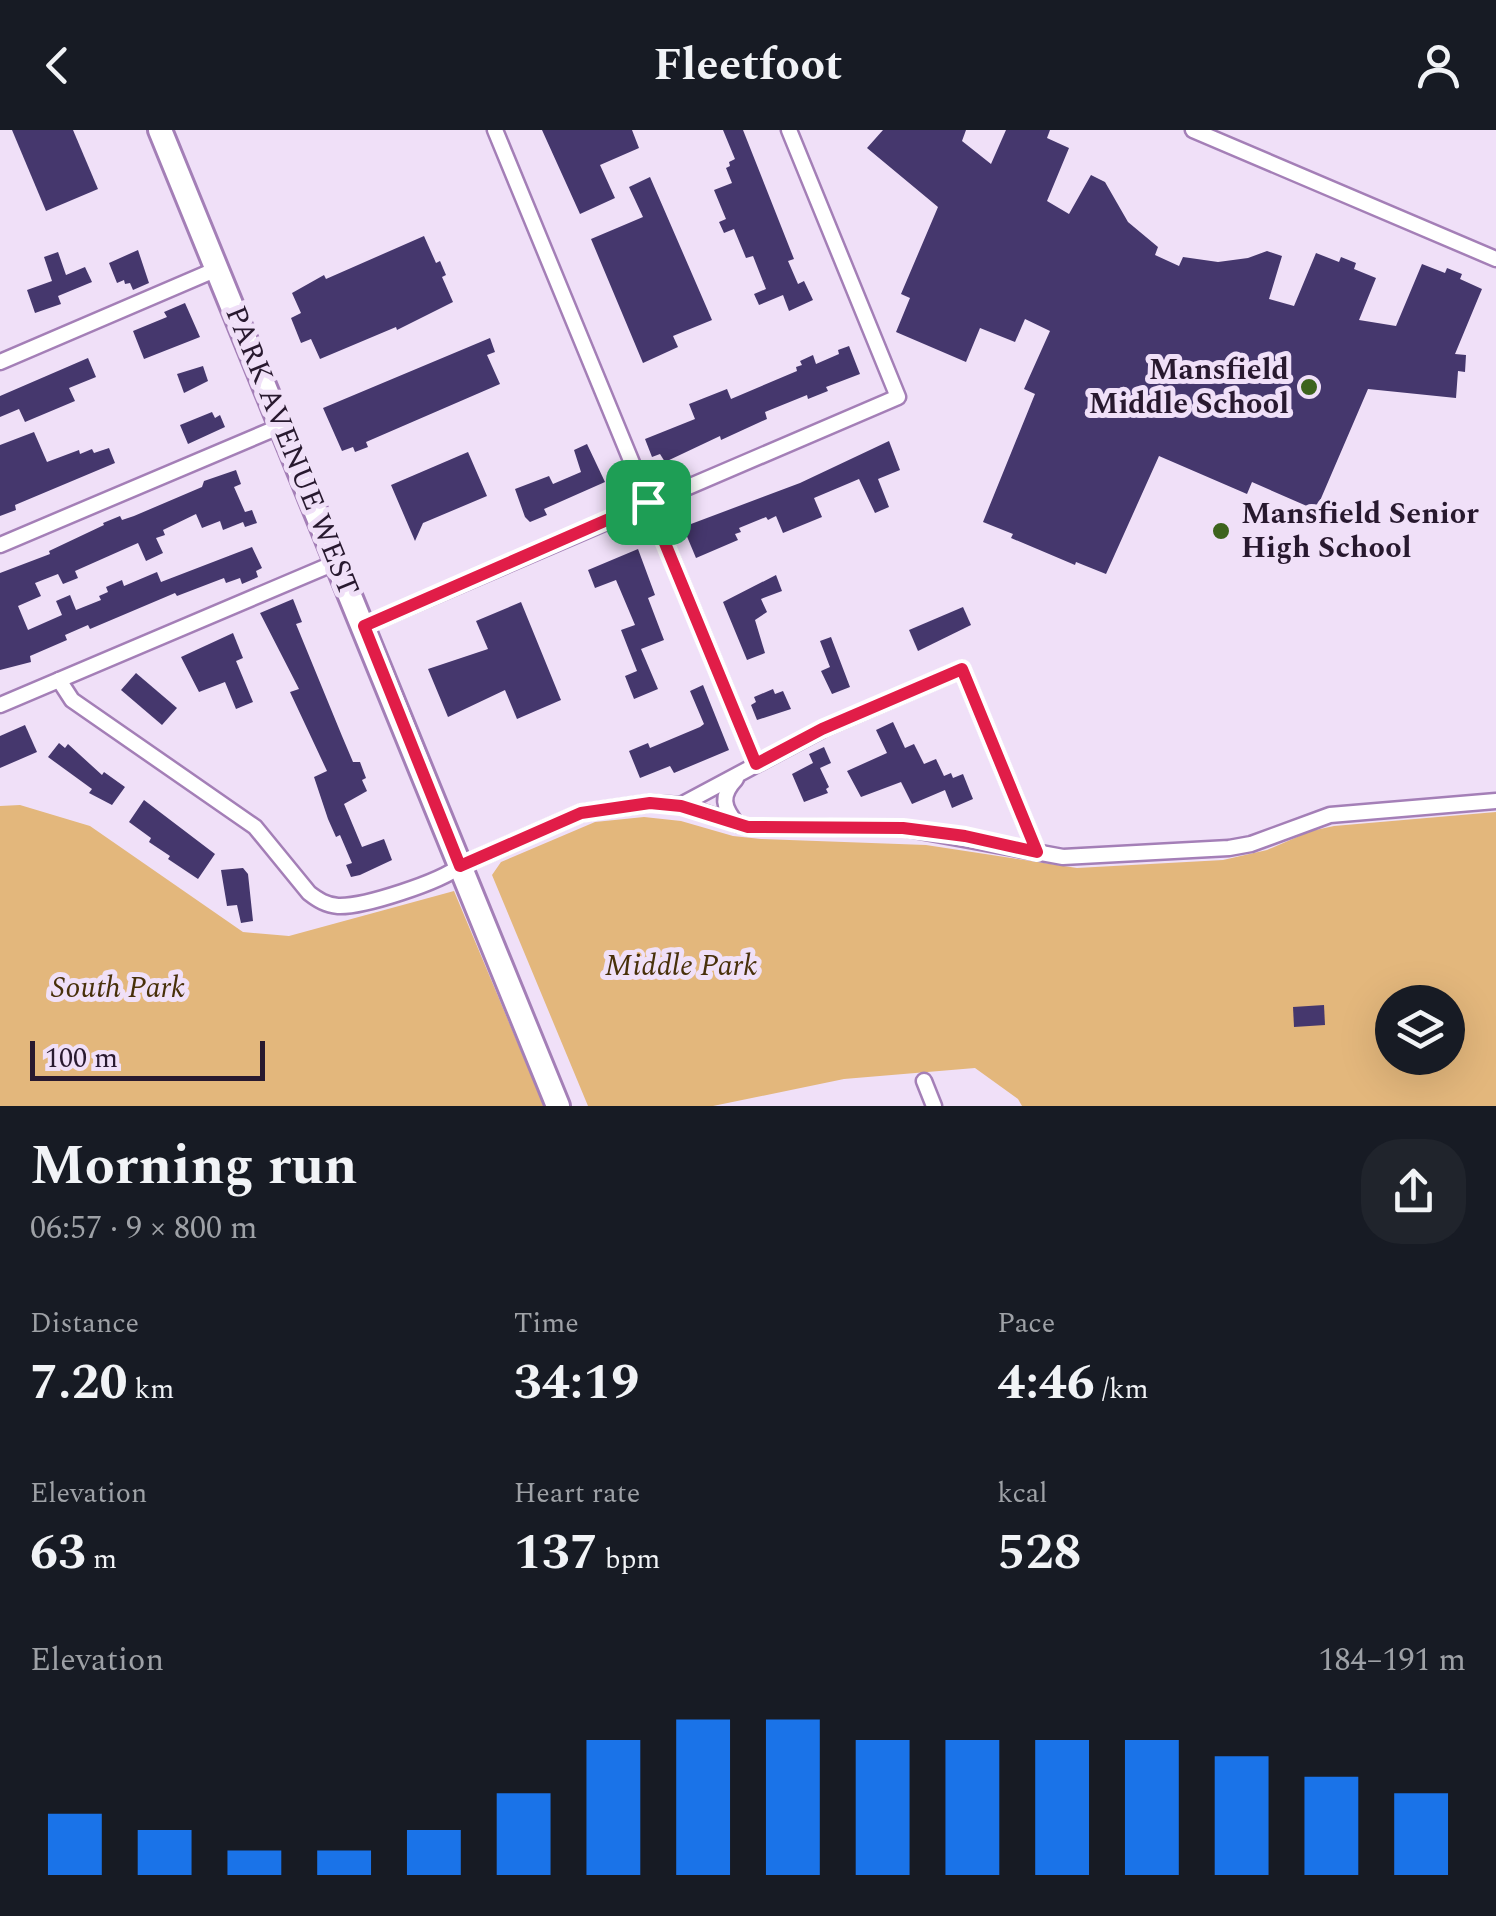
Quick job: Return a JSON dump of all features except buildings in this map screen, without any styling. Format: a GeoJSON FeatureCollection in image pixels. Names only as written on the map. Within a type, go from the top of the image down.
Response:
{"type":"FeatureCollection","features":[{"type":"Feature","properties":{"kind":"main road","name":"PARK AVENUE WEST"},"geometry":{"type":"LineString","coordinates":[[160,130],[558,1106]]}},
{"type":"Feature","properties":{"kind":"street"},"geometry":{"type":"LineString","coordinates":[[495,130],[756,764]]}},
{"type":"Feature","properties":{"kind":"street"},"geometry":{"type":"LineString","coordinates":[[364,626],[898,397],[789,130]]}},
{"type":"Feature","properties":{"kind":"street"},"geometry":{"type":"LineString","coordinates":[[1192,130],[1496,259]]}},
{"type":"Feature","properties":{"kind":"street"},"geometry":{"type":"LineString","coordinates":[[0,362],[217,269]]}},
{"type":"Feature","properties":{"kind":"street"},"geometry":{"type":"LineString","coordinates":[[0,545],[281,426]]}},
{"type":"Feature","properties":{"kind":"street"},"geometry":{"type":"LineString","coordinates":[[0,705],[337,562]]}},
{"type":"Feature","properties":{"kind":"street"},"geometry":{"type":"LineString","coordinates":[[681,806],[822,729],[962,669],[1037,852]]}},
{"type":"Feature","properties":{"kind":"street"},"geometry":{"type":"LineString","coordinates":[[59,680],[72,700],[255,827],[319,901],[336,906],[444,878],[460,866],[581,813],[639,804],[681,806],[738,825],[914,829],[1078,857],[1208,851],[1251,844],[1330,815],[1496,801]]}},
{"type":"Feature","properties":{"kind":"street"},"geometry":{"type":"LineString","coordinates":[[738,825],[727,812],[724,795],[742,773]]}},
{"type":"Feature","properties":{"kind":"street"},"geometry":{"type":"LineString","coordinates":[[924,1081],[934,1106]]}},
{"type":"Feature","properties":{"kind":"green space","name":"South Park"},"geometry":{"type":"Polygon","coordinates":[[[20,805],[90,826],[243,932],[289,936],[454,891],[544,1106],[0,1106],[0,806],[20,805]]]}},
{"type":"Feature","properties":{"kind":"green space","name":"Middle Park"},"geometry":{"type":"Polygon","coordinates":[[[1496,812],[1496,1106],[1022,1106],[975,1068],[844,1079],[713,1106],[588,1106],[492,875],[501,862],[595,822],[644,817],[681,821],[733,836],[926,845],[1077,868],[1223,860],[1267,850],[1311,831],[1496,812]]]}},
{"type":"Feature","properties":{"kind":"place","name":"Mansfield Middle School"},"geometry":{"type":"Point","coordinates":[1309,387]}},
{"type":"Feature","properties":{"kind":"place","name":"Mansfield Senior High School"},"geometry":{"type":"Point","coordinates":[1221,531]}},
{"type":"Feature","properties":{"kind":"route"},"geometry":{"type":"LineString","coordinates":[[648,502],[756,764],[822,729],[962,669],[1037,852],[965,836],[903,828],[748,827],[681,806],[650,803],[581,813],[460,866],[364,626],[648,502]]}}]}
